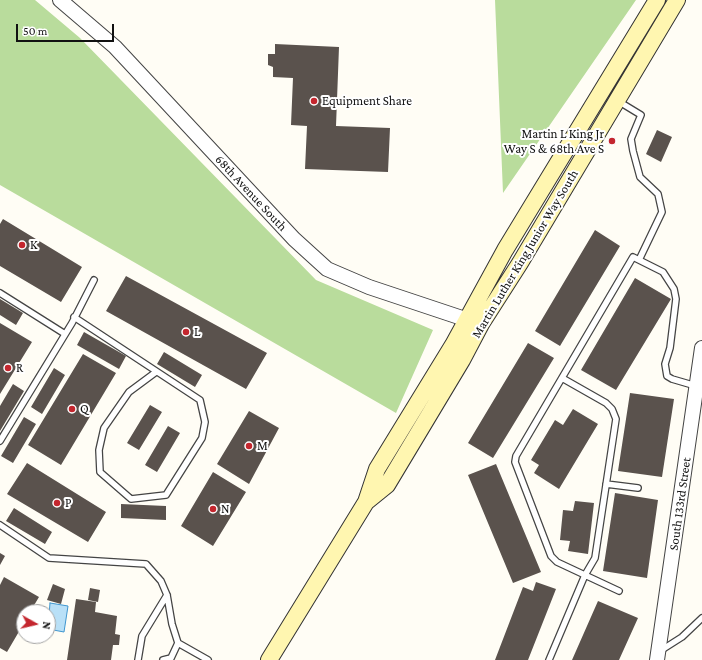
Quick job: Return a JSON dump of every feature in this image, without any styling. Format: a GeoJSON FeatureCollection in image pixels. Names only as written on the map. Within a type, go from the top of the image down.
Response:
{"type":"FeatureCollection","features":[{"type":"Feature","properties":{"kind":"main road","name":"Martin Luther King Junior Way South"},"geometry":{"type":"LineString","coordinates":[[269,660],[366,502],[387,485],[462,360],[474,322],[505,250],[656,0]]}},
{"type":"Feature","properties":{"kind":"main road","name":"Martin Luther King Junior Way South"},"geometry":{"type":"LineString","coordinates":[[474,322],[524,257],[616,100],[677,0]]}},
{"type":"Feature","properties":{"kind":"street","name":"68th Avenue South"},"geometry":{"type":"LineString","coordinates":[[60,0],[115,47],[294,239],[326,268],[369,287],[474,322]]}},
{"type":"Feature","properties":{"kind":"street","name":"South 133rd Street"},"geometry":{"type":"LineString","coordinates":[[658,656],[702,348]]}},
{"type":"Feature","properties":{"kind":"lane"},"geometry":{"type":"LineString","coordinates":[[616,100],[642,115],[631,139],[633,151],[640,177],[658,194],[662,212],[639,260]]}},
{"type":"Feature","properties":{"kind":"lane"},"geometry":{"type":"LineString","coordinates":[[619,591],[557,562],[551,556],[516,462],[516,456],[634,257],[662,272],[674,289],[676,299],[670,348],[666,364],[667,376],[672,379],[697,386]]}},
{"type":"Feature","properties":{"kind":"lane"},"geometry":{"type":"LineString","coordinates":[[0,441],[65,334],[94,280]]}},
{"type":"Feature","properties":{"kind":"lane"},"geometry":{"type":"LineString","coordinates":[[0,294],[65,334]]}},
{"type":"Feature","properties":{"kind":"lane"},"geometry":{"type":"LineString","coordinates":[[74,317],[200,400],[205,422],[202,438],[166,495],[131,499],[100,472],[99,450],[104,428],[129,392],[156,372]]}},
{"type":"Feature","properties":{"kind":"lane"},"geometry":{"type":"LineString","coordinates":[[549,660],[585,575],[595,558],[616,419],[612,409],[606,403],[562,378]]}},
{"type":"Feature","properties":{"kind":"lane"},"geometry":{"type":"LineString","coordinates":[[606,484],[638,488]]}},
{"type":"Feature","properties":{"kind":"lane"},"geometry":{"type":"LineString","coordinates":[[0,525],[49,558],[146,564],[161,581],[167,595],[172,624],[178,643],[173,659],[163,660]]}},
{"type":"Feature","properties":{"kind":"lane"},"geometry":{"type":"LineString","coordinates":[[138,660],[142,636],[167,595]]}},
{"type":"Feature","properties":{"kind":"lane"},"geometry":{"type":"LineString","coordinates":[[658,656],[682,637],[702,618]]}},
{"type":"Feature","properties":{"kind":"lane"},"geometry":{"type":"LineString","coordinates":[[178,643],[208,660]]}},
{"type":"Feature","properties":{"kind":"green space"},"geometry":{"type":"Polygon","coordinates":[[[0,0],[35,0],[80,38],[316,280],[433,330],[396,413],[0,185],[0,0]]]}},
{"type":"Feature","properties":{"kind":"green space"},"geometry":{"type":"Polygon","coordinates":[[[495,0],[636,0],[503,193],[495,0]]]}},
{"type":"Feature","properties":{"kind":"water"},"geometry":{"type":"Polygon","coordinates":[[[56,604],[68,606],[64,632],[56,630],[56,604]]]}},
{"type":"Feature","properties":{"kind":"building","name":"Equipment Share"},"geometry":{"type":"Polygon","coordinates":[[[275,44],[339,47],[336,126],[390,128],[388,172],[305,169],[307,126],[291,125],[293,78],[273,77],[273,67],[268,65],[268,54],[275,54],[275,44]]]}},
{"type":"Feature","properties":{"kind":"building"},"geometry":{"type":"Polygon","coordinates":[[[657,130],[672,137],[661,162],[646,154],[657,130]]]}},
{"type":"Feature","properties":{"kind":"building","name":"K"},"geometry":{"type":"Polygon","coordinates":[[[3,219],[82,267],[61,302],[0,266],[0,224],[3,219]]]}},
{"type":"Feature","properties":{"kind":"building"},"geometry":{"type":"Polygon","coordinates":[[[595,230],[620,246],[560,346],[535,331],[595,230]]]}},
{"type":"Feature","properties":{"kind":"building","name":"L"},"geometry":{"type":"Polygon","coordinates":[[[126,276],[267,353],[246,389],[106,311],[126,276]]]}},
{"type":"Feature","properties":{"kind":"building"},"geometry":{"type":"Polygon","coordinates":[[[635,278],[671,299],[616,390],[581,370],[635,278]]]}},
{"type":"Feature","properties":{"kind":"building"},"geometry":{"type":"Polygon","coordinates":[[[0,299],[23,313],[16,325],[0,315],[0,299]]]}},
{"type":"Feature","properties":{"kind":"building","name":"R"},"geometry":{"type":"Polygon","coordinates":[[[0,323],[32,342],[0,394],[0,323]]]}},
{"type":"Feature","properties":{"kind":"building"},"geometry":{"type":"Polygon","coordinates":[[[84,332],[126,356],[119,369],[77,345],[84,332]]]}},
{"type":"Feature","properties":{"kind":"building"},"geometry":{"type":"Polygon","coordinates":[[[528,343],[554,358],[493,458],[468,443],[528,343]]]}},
{"type":"Feature","properties":{"kind":"building"},"geometry":{"type":"Polygon","coordinates":[[[164,352],[202,375],[195,387],[157,364],[164,352]]]}},
{"type":"Feature","properties":{"kind":"building","name":"Q"},"geometry":{"type":"Polygon","coordinates":[[[83,354],[116,373],[61,465],[28,445],[83,354]]]}},
{"type":"Feature","properties":{"kind":"building"},"geometry":{"type":"Polygon","coordinates":[[[54,368],[65,375],[42,414],[31,407],[54,368]]]}},
{"type":"Feature","properties":{"kind":"building"},"geometry":{"type":"Polygon","coordinates":[[[13,384],[24,391],[0,431],[0,406],[13,384]]]}},
{"type":"Feature","properties":{"kind":"building"},"geometry":{"type":"Polygon","coordinates":[[[630,393],[674,399],[662,477],[618,471],[630,393]]]}},
{"type":"Feature","properties":{"kind":"building"},"geometry":{"type":"Polygon","coordinates":[[[150,405],[162,412],[139,450],[127,443],[150,405]]]}},
{"type":"Feature","properties":{"kind":"building"},"geometry":{"type":"Polygon","coordinates":[[[573,409],[598,424],[559,489],[534,473],[539,465],[531,460],[555,420],[563,425],[573,409]]]}},
{"type":"Feature","properties":{"kind":"building","name":"M"},"geometry":{"type":"Polygon","coordinates":[[[249,411],[279,428],[249,484],[217,464],[249,411]]]}},
{"type":"Feature","properties":{"kind":"building"},"geometry":{"type":"Polygon","coordinates":[[[24,417],[36,424],[13,463],[1,456],[24,417]]]}},
{"type":"Feature","properties":{"kind":"building"},"geometry":{"type":"Polygon","coordinates":[[[168,426],[180,433],[157,472],[145,465],[168,426]]]}},
{"type":"Feature","properties":{"kind":"building","name":"P"},"geometry":{"type":"Polygon","coordinates":[[[27,463],[106,512],[88,542],[7,494],[27,463]]]}},
{"type":"Feature","properties":{"kind":"building"},"geometry":{"type":"Polygon","coordinates":[[[496,464],[541,572],[513,583],[468,475],[496,464]]]}},
{"type":"Feature","properties":{"kind":"building","name":"N"},"geometry":{"type":"Polygon","coordinates":[[[213,472],[246,492],[213,546],[181,526],[213,472]]]}},
{"type":"Feature","properties":{"kind":"building"},"geometry":{"type":"Polygon","coordinates":[[[615,493],[658,500],[647,578],[603,571],[615,493]]]}},
{"type":"Feature","properties":{"kind":"building"},"geometry":{"type":"Polygon","coordinates":[[[575,501],[594,503],[588,554],[568,551],[570,541],[560,540],[563,510],[573,511],[575,501]]]}},
{"type":"Feature","properties":{"kind":"building"},"geometry":{"type":"Polygon","coordinates":[[[121,504],[166,506],[166,520],[121,518],[121,504]]]}},
{"type":"Feature","properties":{"kind":"building"},"geometry":{"type":"Polygon","coordinates":[[[14,508],[52,532],[45,544],[6,521],[14,508]]]}},
{"type":"Feature","properties":{"kind":"building"},"geometry":{"type":"Polygon","coordinates":[[[0,553],[5,556],[0,565],[0,553]]]}},
{"type":"Feature","properties":{"kind":"building"},"geometry":{"type":"Polygon","coordinates":[[[4,577],[39,597],[35,604],[16,604],[16,637],[7,652],[0,648],[0,585],[4,577]]]}},
{"type":"Feature","properties":{"kind":"building"},"geometry":{"type":"Polygon","coordinates":[[[536,582],[556,589],[528,660],[495,660],[523,587],[533,591],[536,582]]]}},
{"type":"Feature","properties":{"kind":"building"},"geometry":{"type":"Polygon","coordinates":[[[53,584],[65,589],[61,604],[47,600],[53,584]]]}},
{"type":"Feature","properties":{"kind":"building"},"geometry":{"type":"Polygon","coordinates":[[[90,588],[100,590],[98,602],[88,600],[90,588]]]}},
{"type":"Feature","properties":{"kind":"building"},"geometry":{"type":"Polygon","coordinates":[[[76,599],[96,602],[95,612],[117,616],[115,634],[120,635],[119,645],[113,645],[111,660],[67,660],[76,599]]]}},
{"type":"Feature","properties":{"kind":"building"},"geometry":{"type":"Polygon","coordinates":[[[598,601],[638,618],[619,660],[572,660],[598,601]]]}},
{"type":"Feature","properties":{"kind":"place","name":"Equipment Share"},"geometry":{"type":"Point","coordinates":[314,101]}},
{"type":"Feature","properties":{"kind":"place","name":"Martin L King Jr Way S & 68th Ave S"},"geometry":{"type":"Point","coordinates":[612,141]}},
{"type":"Feature","properties":{"kind":"place","name":"K"},"geometry":{"type":"Point","coordinates":[22,245]}},
{"type":"Feature","properties":{"kind":"place","name":"L"},"geometry":{"type":"Point","coordinates":[186,332]}},
{"type":"Feature","properties":{"kind":"place","name":"R"},"geometry":{"type":"Point","coordinates":[8,368]}},
{"type":"Feature","properties":{"kind":"place","name":"Q"},"geometry":{"type":"Point","coordinates":[72,409]}},
{"type":"Feature","properties":{"kind":"place","name":"M"},"geometry":{"type":"Point","coordinates":[249,446]}},
{"type":"Feature","properties":{"kind":"place","name":"P"},"geometry":{"type":"Point","coordinates":[57,503]}},
{"type":"Feature","properties":{"kind":"place","name":"N"},"geometry":{"type":"Point","coordinates":[213,509]}}]}
